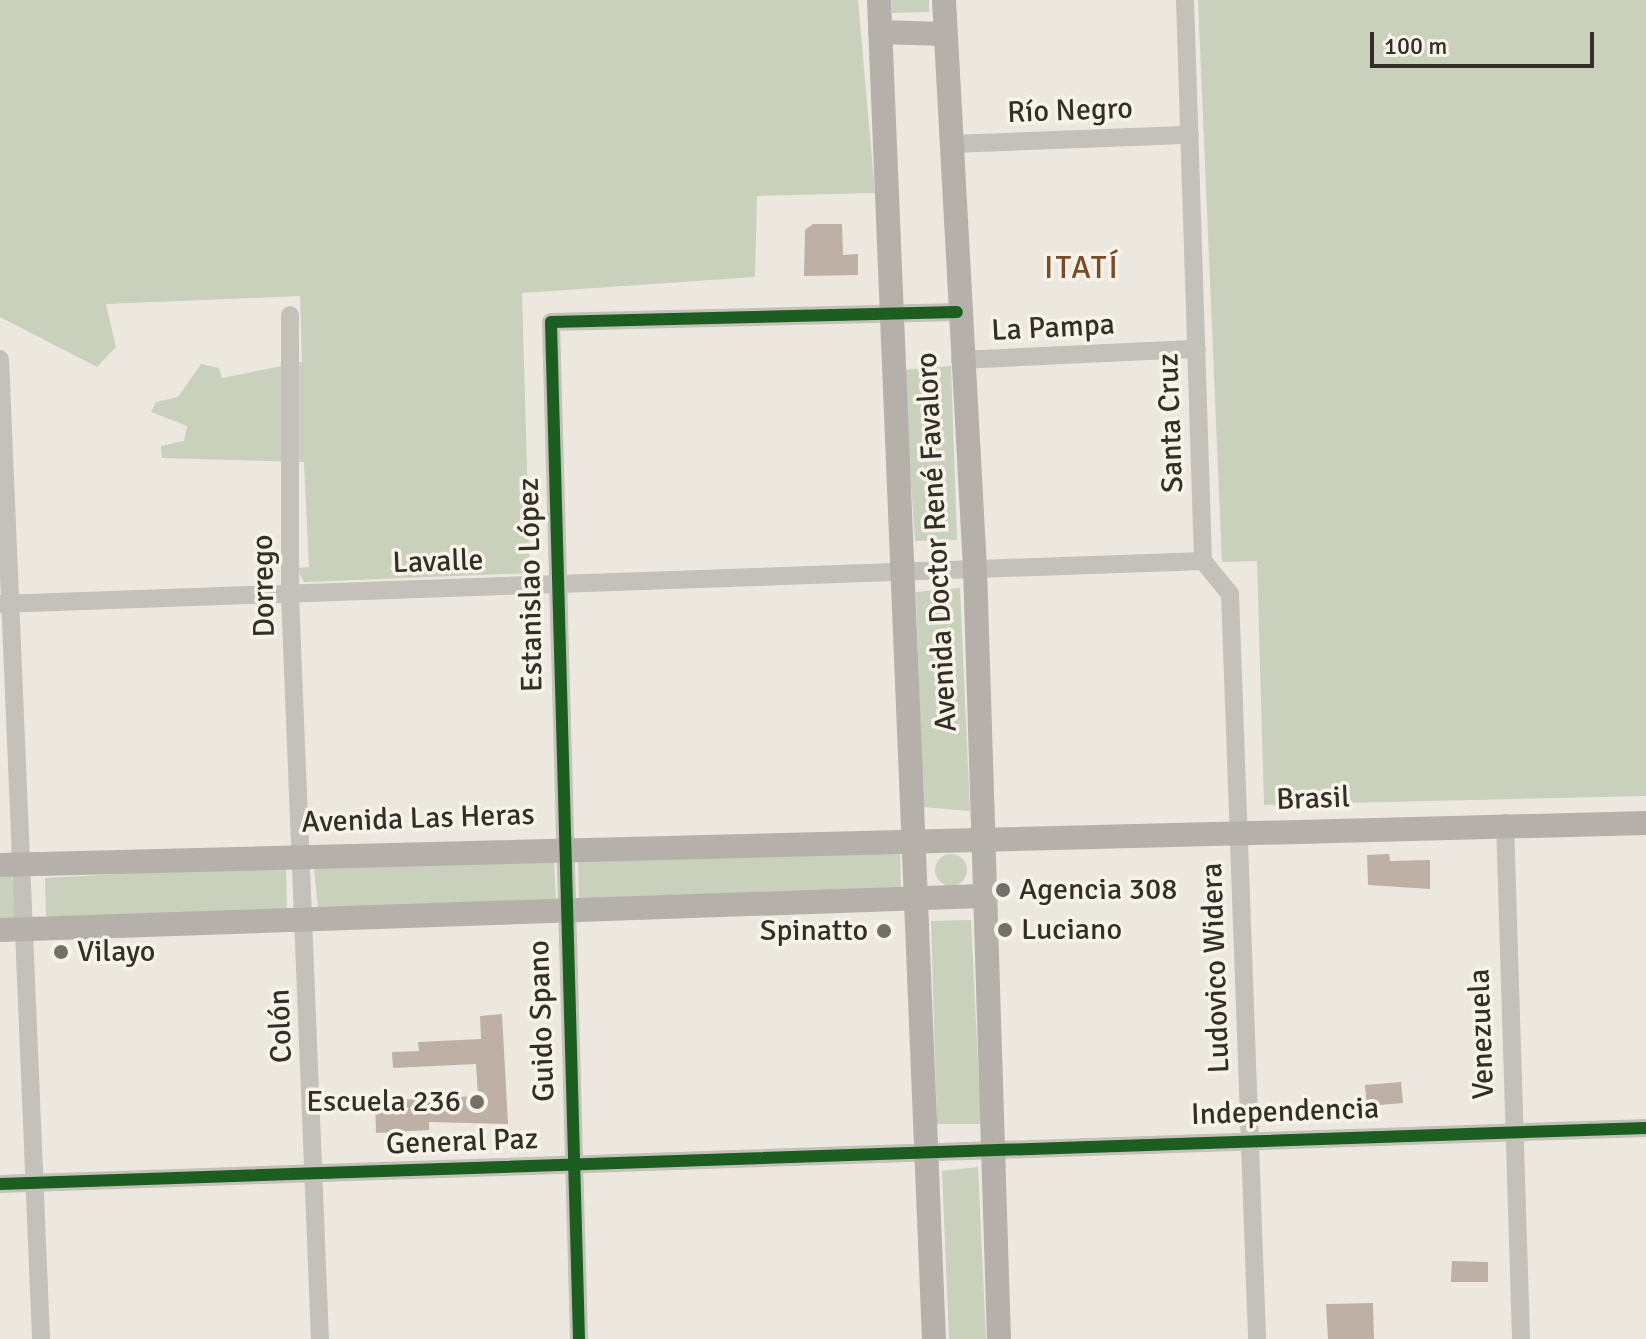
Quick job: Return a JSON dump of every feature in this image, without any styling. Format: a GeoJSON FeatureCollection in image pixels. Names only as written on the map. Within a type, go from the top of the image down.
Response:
{"type":"FeatureCollection","features":[{"type":"Feature","properties":{"kind":"main road","name":"Avenida Doctor René Favaloro"},"geometry":{"type":"LineString","coordinates":[[879,0],[934,1339]]}},
{"type":"Feature","properties":{"kind":"main road","name":"Avenida Doctor René Favaloro"},"geometry":{"type":"LineString","coordinates":[[944,0],[957,312],[975,568],[982,896],[999,1339]]}},
{"type":"Feature","properties":{"kind":"main road"},"geometry":{"type":"LineString","coordinates":[[880,32],[945,34]]}},
{"type":"Feature","properties":{"kind":"main road","name":"Brasil"},"geometry":{"type":"LineString","coordinates":[[983,840],[1241,834],[1505,823],[1646,823]]}},
{"type":"Feature","properties":{"kind":"main road","name":"Avenida Las Heras"},"geometry":{"type":"LineString","coordinates":[[0,865],[914,837],[983,840]]}},
{"type":"Feature","properties":{"kind":"main road"},"geometry":{"type":"LineString","coordinates":[[0,930],[915,901],[982,896]]}},
{"type":"Feature","properties":{"kind":"street","name":"Santa Cruz"},"geometry":{"type":"LineString","coordinates":[[1185,0],[1203,561]]}},
{"type":"Feature","properties":{"kind":"street","name":"Río Negro"},"geometry":{"type":"LineString","coordinates":[[951,144],[1190,135]]}},
{"type":"Feature","properties":{"kind":"street"},"geometry":{"type":"LineString","coordinates":[[890,311],[957,312]]}},
{"type":"Feature","properties":{"kind":"street","name":"Estanislao López"},"geometry":{"type":"LineString","coordinates":[[562,846],[551,322],[890,311]]}},
{"type":"Feature","properties":{"kind":"street","name":"Dorrego"},"geometry":{"type":"LineString","coordinates":[[290,315],[290,596],[301,855]]}},
{"type":"Feature","properties":{"kind":"street","name":"La Pampa"},"geometry":{"type":"LineString","coordinates":[[960,360],[1197,349]]}},
{"type":"Feature","properties":{"kind":"street"},"geometry":{"type":"LineString","coordinates":[[2,361],[8,604],[25,865],[41,1339]]}},
{"type":"Feature","properties":{"kind":"street"},"geometry":{"type":"LineString","coordinates":[[1203,561],[1230,594],[1241,834]]}},
{"type":"Feature","properties":{"kind":"street","name":"Lavalle"},"geometry":{"type":"LineString","coordinates":[[8,604],[1203,561]]}},
{"type":"Feature","properties":{"kind":"street","name":"Venezuela"},"geometry":{"type":"LineString","coordinates":[[1505,823],[1521,1339]]}},
{"type":"Feature","properties":{"kind":"street","name":"Ludovico Widera"},"geometry":{"type":"LineString","coordinates":[[1241,834],[1257,1339]]}},
{"type":"Feature","properties":{"kind":"street","name":"Guido Spano"},"geometry":{"type":"LineString","coordinates":[[562,846],[579,1339]]}},
{"type":"Feature","properties":{"kind":"street","name":"Colón"},"geometry":{"type":"LineString","coordinates":[[301,855],[320,1339]]}},
{"type":"Feature","properties":{"kind":"street","name":"Independencia"},"geometry":{"type":"LineString","coordinates":[[926,1155],[1249,1137],[1646,1128]]}},
{"type":"Feature","properties":{"kind":"street","name":"General Paz"},"geometry":{"type":"LineString","coordinates":[[0,1184],[926,1155]]}},
{"type":"Feature","properties":{"kind":"green space"},"geometry":{"type":"Polygon","coordinates":[[[0,0],[858,0],[875,193],[757,196],[755,277],[522,293],[530,573],[304,582],[296,568],[309,567],[304,462],[162,458],[161,446],[184,441],[187,426],[151,412],[156,402],[178,397],[201,364],[219,368],[222,378],[302,362],[300,296],[106,304],[116,347],[97,367],[0,317],[0,0]]]}},
{"type":"Feature","properties":{"kind":"green space"},"geometry":{"type":"Polygon","coordinates":[[[891,0],[929,0],[929,12],[892,13],[891,0]]]}},
{"type":"Feature","properties":{"kind":"green space"},"geometry":{"type":"Polygon","coordinates":[[[1198,0],[1646,0],[1646,796],[1264,805],[1257,561],[1222,562],[1198,0]]]}},
{"type":"Feature","properties":{"kind":"green space"},"geometry":{"type":"Polygon","coordinates":[[[951,366],[957,540],[915,541],[903,370],[951,366]]]}},
{"type":"Feature","properties":{"kind":"green space"},"geometry":{"type":"Polygon","coordinates":[[[960,588],[970,811],[923,807],[916,592],[960,588]]]}},
{"type":"Feature","properties":{"kind":"green space"},"geometry":{"type":"Polygon","coordinates":[[[900,850],[901,890],[579,900],[578,859],[900,850]]]}},
{"type":"Feature","properties":{"kind":"green space"},"geometry":{"type":"Polygon","coordinates":[[[951,854],[962,859],[967,870],[962,881],[951,886],[940,881],[935,870],[940,859],[951,854]]]}},
{"type":"Feature","properties":{"kind":"green space"},"geometry":{"type":"Polygon","coordinates":[[[554,857],[556,902],[318,909],[314,868],[554,857]]]}},
{"type":"Feature","properties":{"kind":"green space"},"geometry":{"type":"Polygon","coordinates":[[[286,865],[287,920],[46,916],[45,878],[286,865]]]}},
{"type":"Feature","properties":{"kind":"green space"},"geometry":{"type":"Polygon","coordinates":[[[0,876],[12,876],[17,919],[0,920],[0,876]]]}},
{"type":"Feature","properties":{"kind":"green space"},"geometry":{"type":"Polygon","coordinates":[[[971,920],[981,1124],[937,1124],[931,921],[971,920]]]}},
{"type":"Feature","properties":{"kind":"green space"},"geometry":{"type":"Polygon","coordinates":[[[978,1167],[986,1339],[949,1339],[942,1171],[978,1167]]]}},
{"type":"Feature","properties":{"kind":"building"},"geometry":{"type":"Polygon","coordinates":[[[813,224],[842,224],[843,255],[858,254],[858,275],[804,276],[805,230],[813,224]]]}},
{"type":"Feature","properties":{"kind":"building"},"geometry":{"type":"Polygon","coordinates":[[[1389,854],[1390,861],[1430,860],[1430,889],[1368,885],[1367,855],[1389,854]]]}},
{"type":"Feature","properties":{"kind":"building"},"geometry":{"type":"Polygon","coordinates":[[[502,1014],[508,1124],[429,1122],[429,1130],[376,1133],[375,1101],[478,1096],[476,1064],[393,1068],[392,1052],[419,1051],[418,1042],[481,1039],[480,1016],[502,1014]]]}},
{"type":"Feature","properties":{"kind":"building"},"geometry":{"type":"Polygon","coordinates":[[[1401,1082],[1403,1103],[1367,1106],[1365,1085],[1401,1082]]]}},
{"type":"Feature","properties":{"kind":"building"},"geometry":{"type":"Polygon","coordinates":[[[1452,1261],[1488,1262],[1488,1282],[1451,1282],[1452,1261]]]}},
{"type":"Feature","properties":{"kind":"building"},"geometry":{"type":"Polygon","coordinates":[[[1373,1303],[1374,1339],[1328,1339],[1326,1304],[1373,1303]]]}},
{"type":"Feature","properties":{"kind":"cycle path"},"geometry":{"type":"LineString","coordinates":[[579,1339],[551,322],[957,312]]}},
{"type":"Feature","properties":{"kind":"cycle path"},"geometry":{"type":"LineString","coordinates":[[0,1184],[1646,1128]]}},
{"type":"Feature","properties":{"kind":"place","name":"Agencia 308"},"geometry":{"type":"Point","coordinates":[1003,890]}},
{"type":"Feature","properties":{"kind":"place","name":"Luciano"},"geometry":{"type":"Point","coordinates":[1005,930]}},
{"type":"Feature","properties":{"kind":"place","name":"Spinatto"},"geometry":{"type":"Point","coordinates":[884,931]}},
{"type":"Feature","properties":{"kind":"place","name":"Vilayo"},"geometry":{"type":"Point","coordinates":[61,952]}},
{"type":"Feature","properties":{"kind":"place","name":"Escuela 236"},"geometry":{"type":"Point","coordinates":[477,1102]}},
{"type":"Feature","properties":{"kind":"district","name":"ITATÍ"},"geometry":{"type":"Point","coordinates":[1082,268]}}]}
